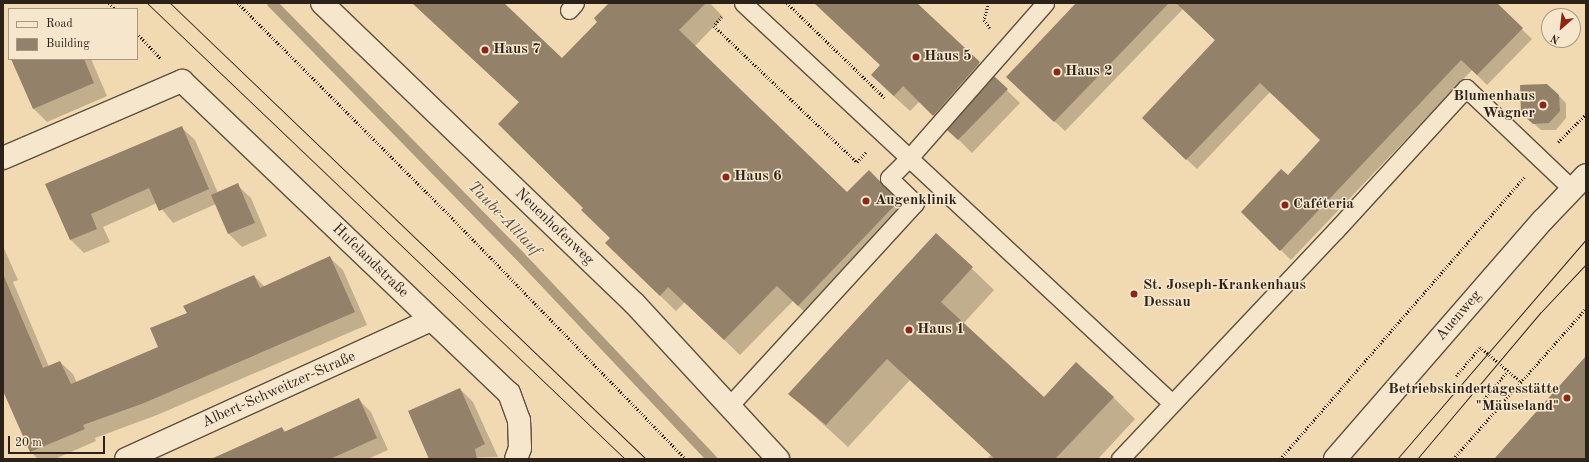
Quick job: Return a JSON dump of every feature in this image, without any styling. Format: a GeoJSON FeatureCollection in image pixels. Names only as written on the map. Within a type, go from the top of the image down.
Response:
{"type":"FeatureCollection","features":[{"type":"Feature","properties":{"kind":"street","name":"Neuenhofenweg"},"geometry":{"type":"LineString","coordinates":[[322,3],[635,304],[778,459]]}},
{"type":"Feature","properties":{"kind":"street"},"geometry":{"type":"LineString","coordinates":[[3,158],[182,81]]}},
{"type":"Feature","properties":{"kind":"street","name":"Hufelandstraße"},"geometry":{"type":"LineString","coordinates":[[182,81],[509,393],[519,420],[520,448],[516,459]]}},
{"type":"Feature","properties":{"kind":"street","name":"Auenweg"},"geometry":{"type":"LineString","coordinates":[[1335,459],[1579,182]]}},
{"type":"Feature","properties":{"kind":"street","name":"Albert-Schweitzer-Straße"},"geometry":{"type":"LineString","coordinates":[[126,459],[431,320]]}},
{"type":"Feature","properties":{"kind":"lane"},"geometry":{"type":"LineString","coordinates":[[743,3],[882,135],[1172,403]]}},
{"type":"Feature","properties":{"kind":"lane"},"geometry":{"type":"LineString","coordinates":[[729,406],[915,203],[890,178],[1045,3]]}},
{"type":"Feature","properties":{"kind":"lane"},"geometry":{"type":"LineString","coordinates":[[1120,459],[1336,231],[1466,88],[1541,158],[1579,182]]}},
{"type":"Feature","properties":{"kind":"path"},"geometry":{"type":"LineString","coordinates":[[238,3],[460,226],[686,459]]}},
{"type":"Feature","properties":{"kind":"path"},"geometry":{"type":"LineString","coordinates":[[724,14],[714,26],[857,162],[882,135]]}},
{"type":"Feature","properties":{"kind":"path"},"geometry":{"type":"LineString","coordinates":[[138,34],[182,81]]}},
{"type":"Feature","properties":{"kind":"path"},"geometry":{"type":"LineString","coordinates":[[1280,459],[1541,158],[1586,114]]}},
{"type":"Feature","properties":{"kind":"path"},"geometry":{"type":"LineString","coordinates":[[1453,459],[1520,381],[1586,308]]}},
{"type":"Feature","properties":{"kind":"path"},"geometry":{"type":"LineString","coordinates":[[1456,376],[1480,347],[1507,372],[1520,381]]}},
{"type":"Feature","properties":{"kind":"path"},"geometry":{"type":"LineString","coordinates":[[1484,399],[1507,372]]}},
{"type":"Feature","properties":{"kind":"building","name":"Haus 6"},"geometry":{"type":"Polygon","coordinates":[[[412,3],[504,3],[562,58],[597,22],[594,18],[609,3],[706,3],[679,30],[847,192],[869,170],[899,201],[798,306],[777,286],[724,340],[668,287],[660,296],[605,243],[610,238],[581,210],[583,208],[498,124],[519,102],[412,3]]]}},
{"type":"Feature","properties":{"kind":"building","name":"Haus 5"},"geometry":{"type":"Polygon","coordinates":[[[814,3],[917,3],[980,62],[933,116],[903,86],[894,96],[871,75],[880,65],[814,3]]]}},
{"type":"Feature","properties":{"kind":"building","name":"Haus 2"},"geometry":{"type":"Polygon","coordinates":[[[1076,3],[1169,3],[1054,122],[1006,77],[1076,3]]]}},
{"type":"Feature","properties":{"kind":"building"},"geometry":{"type":"Polygon","coordinates":[[[1176,3],[1497,3],[1523,28],[1477,75],[1461,60],[1280,251],[1241,212],[1281,169],[1288,175],[1320,140],[1260,83],[1186,160],[1142,118],[1215,40],[1176,3]]]}},
{"type":"Feature","properties":{"kind":"building"},"geometry":{"type":"Polygon","coordinates":[[[11,60],[84,60],[94,83],[33,109],[11,60]]]}},
{"type":"Feature","properties":{"kind":"building"},"geometry":{"type":"Polygon","coordinates":[[[994,76],[1008,89],[958,140],[947,130],[994,76]]]}},
{"type":"Feature","properties":{"kind":"building"},"geometry":{"type":"Polygon","coordinates":[[[1547,84],[1559,95],[1560,111],[1549,123],[1533,124],[1521,113],[1520,85],[1547,84]]]}},
{"type":"Feature","properties":{"kind":"building"},"geometry":{"type":"Polygon","coordinates":[[[182,126],[209,189],[159,211],[149,188],[91,214],[97,229],[70,240],[45,184],[182,126]]]}},
{"type":"Feature","properties":{"kind":"building"},"geometry":{"type":"Polygon","coordinates":[[[238,183],[255,223],[228,234],[211,195],[238,183]]]}},
{"type":"Feature","properties":{"kind":"building","name":"Haus 1"},"geometry":{"type":"Polygon","coordinates":[[[936,233],[973,267],[941,302],[1044,397],[1076,362],[1114,397],[1055,459],[995,459],[887,359],[826,425],[788,394],[936,233]]]}},
{"type":"Feature","properties":{"kind":"building"},"geometry":{"type":"Polygon","coordinates":[[[330,256],[355,312],[144,403],[83,425],[85,429],[30,452],[3,391],[3,274],[43,368],[60,361],[71,384],[158,347],[150,328],[187,313],[183,306],[254,275],[260,288],[330,256]]]}},
{"type":"Feature","properties":{"kind":"building","name":"Betriebskindertagesstätte \"Mäuseland\""},"geometry":{"type":"Polygon","coordinates":[[[1586,356],[1586,459],[1494,459],[1586,356]]]}},
{"type":"Feature","properties":{"kind":"building"},"geometry":{"type":"Polygon","coordinates":[[[460,388],[485,444],[475,449],[477,459],[429,459],[408,411],[460,388]]]}},
{"type":"Feature","properties":{"kind":"building"},"geometry":{"type":"Polygon","coordinates":[[[359,398],[377,438],[330,459],[211,459],[282,427],[284,432],[359,398]]]}},
{"type":"Feature","properties":{"kind":"waterway","name":"Taube-Altlauf"},"geometry":{"type":"LineString","coordinates":[[272,3],[517,253],[712,459]]}},
{"type":"Feature","properties":{"kind":"tram line"},"geometry":{"type":"LineString","coordinates":[[147,3],[625,459]]}},
{"type":"Feature","properties":{"kind":"tram line"},"geometry":{"type":"LineString","coordinates":[[170,3],[646,459]]}},
{"type":"Feature","properties":{"kind":"tram line"},"geometry":{"type":"LineString","coordinates":[[1397,459],[1586,239]]}},
{"type":"Feature","properties":{"kind":"tram line"},"geometry":{"type":"LineString","coordinates":[[1417,459],[1541,312],[1586,264]]}},
{"type":"Feature","properties":{"kind":"place","name":"Haus 7"},"geometry":{"type":"Point","coordinates":[485,50]}},
{"type":"Feature","properties":{"kind":"place","name":"Haus 5"},"geometry":{"type":"Point","coordinates":[916,57]}},
{"type":"Feature","properties":{"kind":"place","name":"Haus 2"},"geometry":{"type":"Point","coordinates":[1057,72]}},
{"type":"Feature","properties":{"kind":"place","name":"Blumenhaus Wagner"},"geometry":{"type":"Point","coordinates":[1543,105]}},
{"type":"Feature","properties":{"kind":"place","name":"Haus 6"},"geometry":{"type":"Point","coordinates":[726,177]}},
{"type":"Feature","properties":{"kind":"place","name":"Augenklinik"},"geometry":{"type":"Point","coordinates":[866,201]}},
{"type":"Feature","properties":{"kind":"place","name":"Caféteria"},"geometry":{"type":"Point","coordinates":[1285,205]}},
{"type":"Feature","properties":{"kind":"place","name":"St. Joseph-Krankenhaus Dessau"},"geometry":{"type":"Point","coordinates":[1134,294]}},
{"type":"Feature","properties":{"kind":"place","name":"Haus 1"},"geometry":{"type":"Point","coordinates":[909,330]}},
{"type":"Feature","properties":{"kind":"place","name":"Betriebskindertagesstätte \"Mäuseland\""},"geometry":{"type":"Point","coordinates":[1567,398]}}]}
